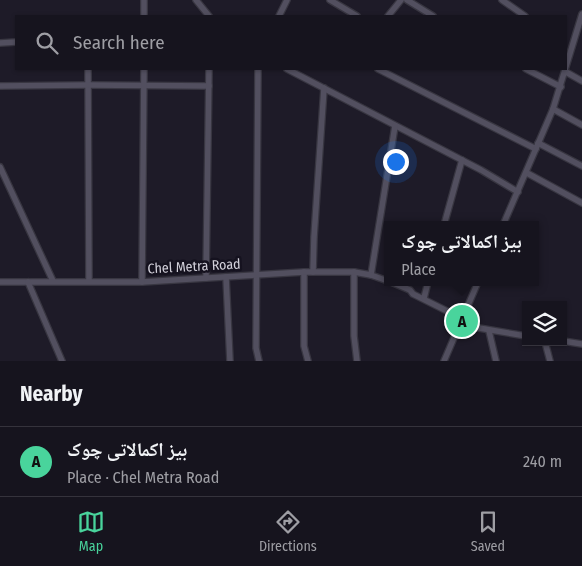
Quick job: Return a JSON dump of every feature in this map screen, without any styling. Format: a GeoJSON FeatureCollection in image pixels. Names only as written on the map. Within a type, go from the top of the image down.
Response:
{"type":"FeatureCollection","features":[{"type":"Feature","properties":{"kind":"street"},"geometry":{"type":"LineString","coordinates":[[144,0],[144,15]]}},
{"type":"Feature","properties":{"kind":"street"},"geometry":{"type":"LineString","coordinates":[[196,0],[208,15]]}},
{"type":"Feature","properties":{"kind":"street"},"geometry":{"type":"LineString","coordinates":[[280,15],[287,0]]}},
{"type":"Feature","properties":{"kind":"street"},"geometry":{"type":"LineString","coordinates":[[330,0],[355,15]]}},
{"type":"Feature","properties":{"kind":"street"},"geometry":{"type":"LineString","coordinates":[[389,15],[401,0]]}},
{"type":"Feature","properties":{"kind":"street"},"geometry":{"type":"LineString","coordinates":[[406,0],[431,15]]}},
{"type":"Feature","properties":{"kind":"street"},"geometry":{"type":"LineString","coordinates":[[502,0],[524,15]]}},
{"type":"Feature","properties":{"kind":"street"},"geometry":{"type":"LineString","coordinates":[[567,68],[582,14]]}},
{"type":"Feature","properties":{"kind":"street"},"geometry":{"type":"LineString","coordinates":[[0,43],[15,42]]}},
{"type":"Feature","properties":{"kind":"street"},"geometry":{"type":"LineString","coordinates":[[88,70],[89,281]]}},
{"type":"Feature","properties":{"kind":"street"},"geometry":{"type":"LineString","coordinates":[[142,282],[144,70]]}},
{"type":"Feature","properties":{"kind":"street"},"geometry":{"type":"LineString","coordinates":[[206,278],[209,70]]}},
{"type":"Feature","properties":{"kind":"street"},"geometry":{"type":"LineString","coordinates":[[258,70],[256,348],[259,361]]}},
{"type":"Feature","properties":{"kind":"street"},"geometry":{"type":"LineString","coordinates":[[289,70],[462,160],[518,192]]}},
{"type":"Feature","properties":{"kind":"street"},"geometry":{"type":"LineString","coordinates":[[380,70],[582,166]]}},
{"type":"Feature","properties":{"kind":"street"},"geometry":{"type":"LineString","coordinates":[[535,71],[561,88]]}},
{"type":"Feature","properties":{"kind":"street"},"geometry":{"type":"LineString","coordinates":[[505,221],[527,173],[566,72],[582,81]]}},
{"type":"Feature","properties":{"kind":"street"},"geometry":{"type":"LineString","coordinates":[[0,86],[209,86]]}},
{"type":"Feature","properties":{"kind":"street"},"geometry":{"type":"LineString","coordinates":[[313,272],[314,227],[324,88]]}},
{"type":"Feature","properties":{"kind":"street"},"geometry":{"type":"LineString","coordinates":[[553,109],[582,125]]}},
{"type":"Feature","properties":{"kind":"street"},"geometry":{"type":"LineString","coordinates":[[371,275],[395,126]]}},
{"type":"Feature","properties":{"kind":"street"},"geometry":{"type":"LineString","coordinates":[[445,221],[462,160]]}},
{"type":"Feature","properties":{"kind":"street"},"geometry":{"type":"LineString","coordinates":[[0,167],[53,281]]}},
{"type":"Feature","properties":{"kind":"street"},"geometry":{"type":"LineString","coordinates":[[527,173],[582,203]]}},
{"type":"Feature","properties":{"kind":"street"},"geometry":{"type":"LineString","coordinates":[[304,272],[304,346],[308,361]]}},
{"type":"Feature","properties":{"kind":"street","name":"Chel Metra Road"},"geometry":{"type":"LineString","coordinates":[[0,282],[142,282],[304,272],[354,272],[371,275],[384,280]]}},
{"type":"Feature","properties":{"kind":"street"},"geometry":{"type":"LineString","coordinates":[[354,272],[354,336],[357,361]]}},
{"type":"Feature","properties":{"kind":"street"},"geometry":{"type":"LineString","coordinates":[[226,277],[230,361]]}},
{"type":"Feature","properties":{"kind":"street"},"geometry":{"type":"LineString","coordinates":[[28,282],[62,361]]}},
{"type":"Feature","properties":{"kind":"street","name":"Chel Metra Road"},"geometry":{"type":"LineString","coordinates":[[398,286],[424,298],[473,327],[522,335]]}},
{"type":"Feature","properties":{"kind":"street"},"geometry":{"type":"LineString","coordinates":[[424,298],[427,286]]}},
{"type":"Feature","properties":{"kind":"street"},"geometry":{"type":"LineString","coordinates":[[444,361],[476,286]]}},
{"type":"Feature","properties":{"kind":"street"},"geometry":{"type":"LineString","coordinates":[[489,331],[496,361]]}},
{"type":"Feature","properties":{"kind":"street"},"geometry":{"type":"LineString","coordinates":[[567,342],[582,344]]}},
{"type":"Feature","properties":{"kind":"street"},"geometry":{"type":"LineString","coordinates":[[546,346],[550,361]]}},
{"type":"Feature","properties":{"kind":"place","name":"بیز اکمالاتی چوک"},"geometry":{"type":"Point","coordinates":[462,321]}}]}
